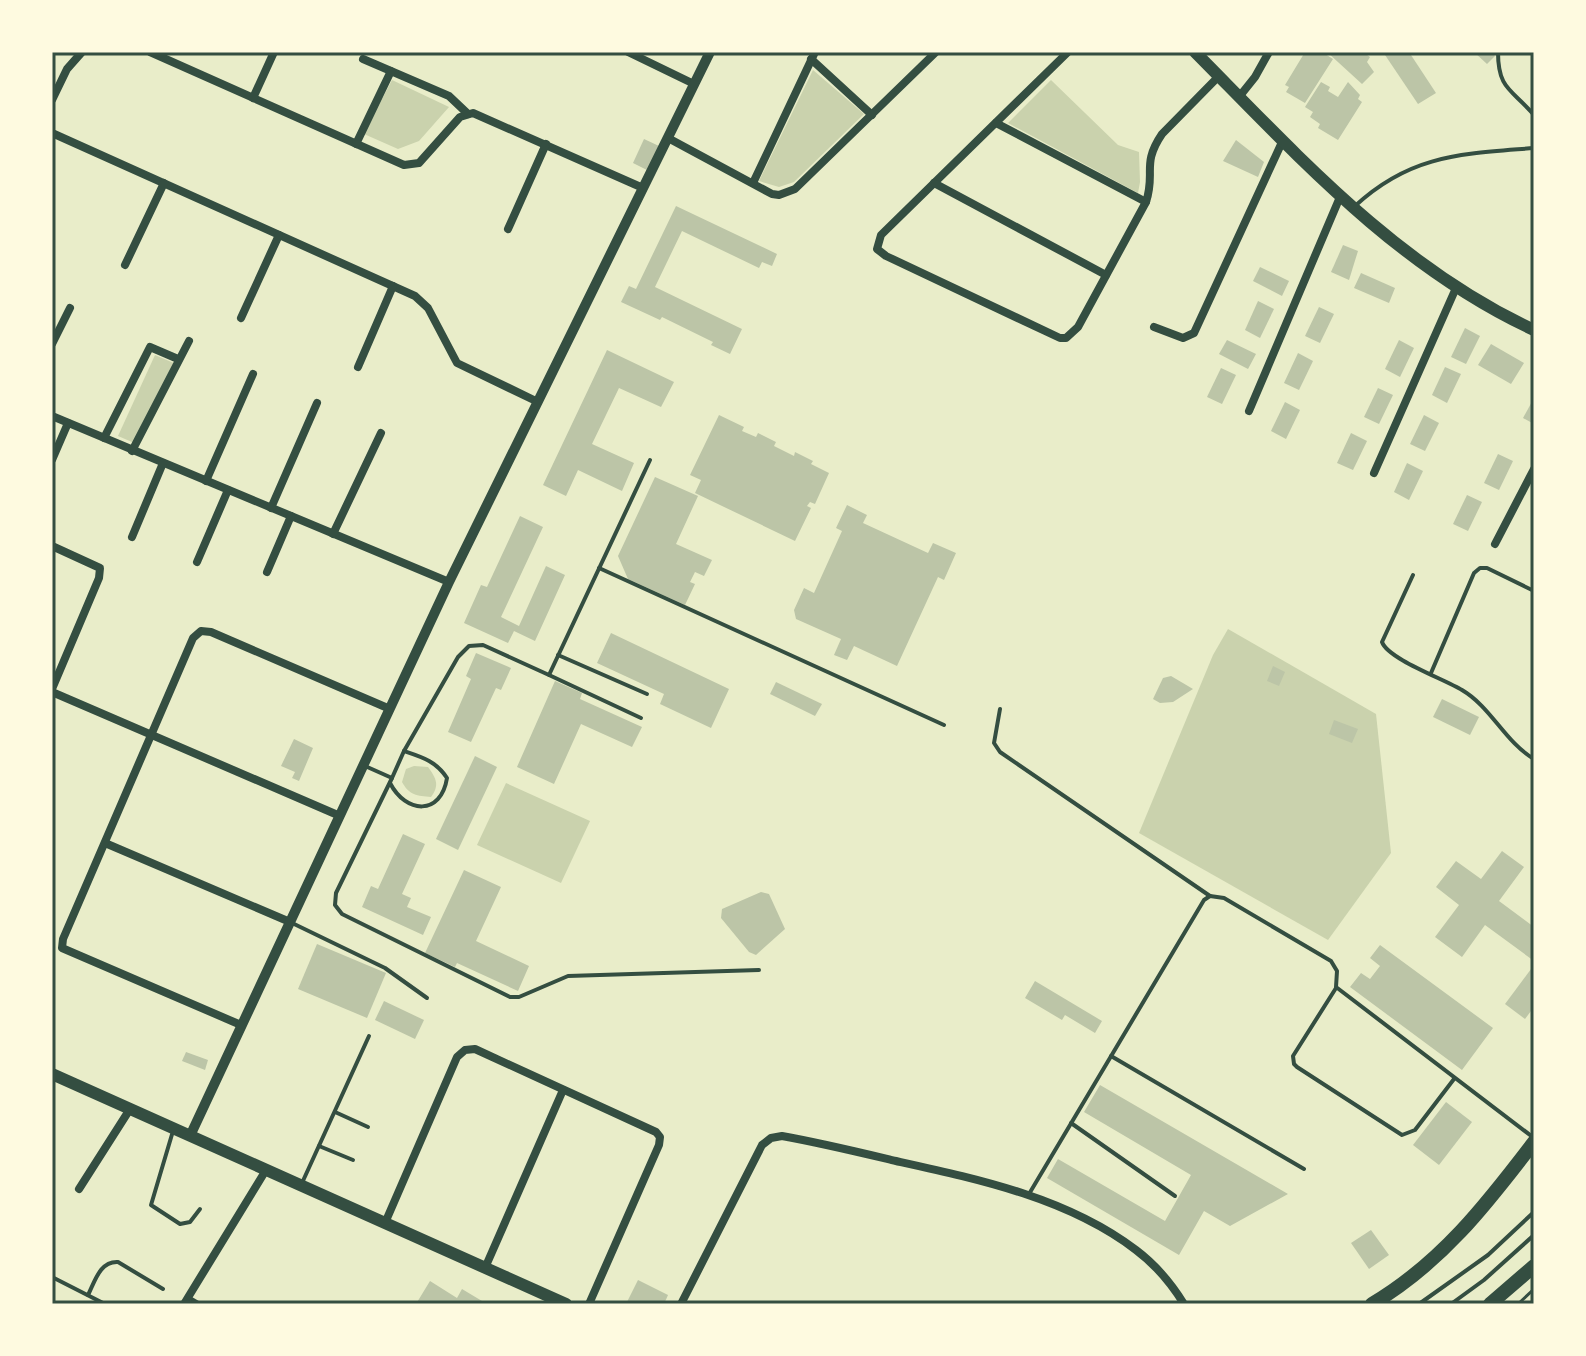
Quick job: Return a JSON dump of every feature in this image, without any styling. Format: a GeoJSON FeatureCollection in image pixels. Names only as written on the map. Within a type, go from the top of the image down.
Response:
{"type":"FeatureCollection","features":[{"type":"Feature","properties":{"kind":"main road"},"geometry":{"type":"LineString","coordinates":[[1195,52],[1340,197],[1388,239],[1456,288],[1534,330]]}},
{"type":"Feature","properties":{"kind":"main road"},"geometry":{"type":"LineString","coordinates":[[52,1074],[557,1302]]}},
{"type":"Feature","properties":{"kind":"main road"},"geometry":{"type":"LineString","coordinates":[[1372,1304],[1403,1284],[1449,1246],[1485,1207],[1534,1140]]}},
{"type":"Feature","properties":{"kind":"main road"},"geometry":{"type":"LineString","coordinates":[[1490,1304],[1534,1266]]}},
{"type":"Feature","properties":{"kind":"street"},"geometry":{"type":"LineString","coordinates":[[52,100],[67,69],[82,52]]}},
{"type":"Feature","properties":{"kind":"street"},"geometry":{"type":"LineString","coordinates":[[150,52],[404,165],[415,165],[425,158],[456,121],[468,114],[479,114],[643,188]]}},
{"type":"Feature","properties":{"kind":"street"},"geometry":{"type":"LineString","coordinates":[[253,98],[274,52]]}},
{"type":"Feature","properties":{"kind":"street"},"geometry":{"type":"LineString","coordinates":[[628,52],[694,84]]}},
{"type":"Feature","properties":{"kind":"street"},"geometry":{"type":"LineString","coordinates":[[190,1136],[449,582],[710,52]]}},
{"type":"Feature","properties":{"kind":"street"},"geometry":{"type":"LineString","coordinates":[[1068,52],[881,235],[877,244],[877,249],[886,256],[1060,338],[1071,335],[1146,202],[1149,193],[1149,154],[1155,144],[1219,76]]}},
{"type":"Feature","properties":{"kind":"street"},"geometry":{"type":"LineString","coordinates":[[1239,97],[1269,52]]}},
{"type":"Feature","properties":{"kind":"street"},"geometry":{"type":"LineString","coordinates":[[668,138],[779,195],[795,189],[933,53]]}},
{"type":"Feature","properties":{"kind":"street"},"geometry":{"type":"LineString","coordinates":[[753,183],[813,55],[872,115]]}},
{"type":"Feature","properties":{"kind":"street"},"geometry":{"type":"LineString","coordinates":[[363,59],[454,99],[468,114]]}},
{"type":"Feature","properties":{"kind":"street"},"geometry":{"type":"LineString","coordinates":[[356,144],[391,71]]}},
{"type":"Feature","properties":{"kind":"street"},"geometry":{"type":"LineString","coordinates":[[996,123],[1146,202]]}},
{"type":"Feature","properties":{"kind":"street"},"geometry":{"type":"LineString","coordinates":[[52,133],[393,286],[424,303],[457,363],[538,402]]}},
{"type":"Feature","properties":{"kind":"street"},"geometry":{"type":"LineString","coordinates":[[1154,327],[1183,338],[1194,333],[1283,140]]}},
{"type":"Feature","properties":{"kind":"street"},"geometry":{"type":"LineString","coordinates":[[508,229],[546,144]]}},
{"type":"Feature","properties":{"kind":"street"},"geometry":{"type":"LineString","coordinates":[[125,265],[164,183]]}},
{"type":"Feature","properties":{"kind":"street"},"geometry":{"type":"LineString","coordinates":[[934,183],[1106,275]]}},
{"type":"Feature","properties":{"kind":"street"},"geometry":{"type":"LineString","coordinates":[[1249,411],[1340,197]]}},
{"type":"Feature","properties":{"kind":"street"},"geometry":{"type":"LineString","coordinates":[[241,318],[279,235]]}},
{"type":"Feature","properties":{"kind":"street"},"geometry":{"type":"LineString","coordinates":[[358,367],[393,286]]}},
{"type":"Feature","properties":{"kind":"street"},"geometry":{"type":"LineString","coordinates":[[1374,473],[1456,288]]}},
{"type":"Feature","properties":{"kind":"street"},"geometry":{"type":"LineString","coordinates":[[52,344],[70,308]]}},
{"type":"Feature","properties":{"kind":"street"},"geometry":{"type":"LineString","coordinates":[[132,451],[189,341]]}},
{"type":"Feature","properties":{"kind":"street"},"geometry":{"type":"LineString","coordinates":[[104,438],[150,347],[178,359]]}},
{"type":"Feature","properties":{"kind":"street"},"geometry":{"type":"LineString","coordinates":[[206,481],[253,374]]}},
{"type":"Feature","properties":{"kind":"street"},"geometry":{"type":"LineString","coordinates":[[271,508],[317,403]]}},
{"type":"Feature","properties":{"kind":"street"},"geometry":{"type":"LineString","coordinates":[[52,416],[449,582]]}},
{"type":"Feature","properties":{"kind":"street"},"geometry":{"type":"LineString","coordinates":[[52,460],[68,423]]}},
{"type":"Feature","properties":{"kind":"street"},"geometry":{"type":"LineString","coordinates":[[333,534],[381,433]]}},
{"type":"Feature","properties":{"kind":"street"},"geometry":{"type":"LineString","coordinates":[[132,537],[163,463]]}},
{"type":"Feature","properties":{"kind":"street"},"geometry":{"type":"LineString","coordinates":[[1495,544],[1534,469]]}},
{"type":"Feature","properties":{"kind":"street"},"geometry":{"type":"LineString","coordinates":[[197,562],[228,490]]}},
{"type":"Feature","properties":{"kind":"street"},"geometry":{"type":"LineString","coordinates":[[267,572],[291,516]]}},
{"type":"Feature","properties":{"kind":"street"},"geometry":{"type":"LineString","coordinates":[[52,546],[100,568],[99,578],[52,691],[340,816]]}},
{"type":"Feature","properties":{"kind":"street"},"geometry":{"type":"LineString","coordinates":[[241,1025],[62,948],[63,939],[193,638],[201,631],[211,632],[390,709]]}},
{"type":"Feature","properties":{"kind":"street"},"geometry":{"type":"LineString","coordinates":[[105,843],[290,922]]}},
{"type":"Feature","properties":{"kind":"street"},"geometry":{"type":"LineString","coordinates":[[385,1223],[457,1057],[465,1050],[475,1049],[656,1132],[660,1137],[589,1304]]}},
{"type":"Feature","properties":{"kind":"street"},"geometry":{"type":"LineString","coordinates":[[485,1268],[563,1090]]}},
{"type":"Feature","properties":{"kind":"street"},"geometry":{"type":"LineString","coordinates":[[79,1189],[130,1109]]}},
{"type":"Feature","properties":{"kind":"street"},"geometry":{"type":"LineString","coordinates":[[681,1304],[762,1145],[771,1138],[782,1136],[889,1159],[1027,1196],[1078,1216],[1135,1249],[1158,1269],[1184,1304]]}},
{"type":"Feature","properties":{"kind":"street"},"geometry":{"type":"LineString","coordinates":[[186,1301],[266,1170]]}},
{"type":"Feature","properties":{"kind":"lane"},"geometry":{"type":"LineString","coordinates":[[1498,52],[1497,69],[1501,80],[1534,115]]}},
{"type":"Feature","properties":{"kind":"lane"},"geometry":{"type":"LineString","coordinates":[[1352,208],[1396,173],[1424,163],[1465,153],[1534,148]]}},
{"type":"Feature","properties":{"kind":"lane"},"geometry":{"type":"LineString","coordinates":[[549,675],[650,460]]}},
{"type":"Feature","properties":{"kind":"lane"},"geometry":{"type":"LineString","coordinates":[[599,568],[944,725]]}},
{"type":"Feature","properties":{"kind":"lane"},"geometry":{"type":"LineString","coordinates":[[1431,673],[1474,573],[1480,568],[1487,568],[1534,591]]}},
{"type":"Feature","properties":{"kind":"lane"},"geometry":{"type":"LineString","coordinates":[[1413,575],[1382,642],[1390,653],[1476,700],[1518,747],[1534,759]]}},
{"type":"Feature","properties":{"kind":"lane"},"geometry":{"type":"LineString","coordinates":[[641,718],[483,645],[469,646],[458,657],[404,751],[336,893],[335,905],[342,914],[510,997],[519,997],[568,976],[759,970]]}},
{"type":"Feature","properties":{"kind":"lane"},"geometry":{"type":"LineString","coordinates":[[558,655],[647,694]]}},
{"type":"Feature","properties":{"kind":"lane"},"geometry":{"type":"LineString","coordinates":[[1000,709],[994,743],[1000,752],[1210,896],[1224,898],[1331,961],[1337,971],[1336,987],[1293,1056],[1297,1067],[1402,1135],[1415,1130],[1454,1079]]}},
{"type":"Feature","properties":{"kind":"lane"},"geometry":{"type":"LineString","coordinates":[[363,765],[391,781],[395,794],[407,803],[424,807],[435,803],[445,789],[447,778],[440,767],[428,759],[404,751]]}},
{"type":"Feature","properties":{"kind":"lane"},"geometry":{"type":"LineString","coordinates":[[1027,1196],[1204,900],[1210,896]]}},
{"type":"Feature","properties":{"kind":"lane"},"geometry":{"type":"LineString","coordinates":[[290,922],[385,968],[427,998]]}},
{"type":"Feature","properties":{"kind":"lane"},"geometry":{"type":"LineString","coordinates":[[1336,987],[1534,1140]]}},
{"type":"Feature","properties":{"kind":"lane"},"geometry":{"type":"LineString","coordinates":[[301,1186],[369,1036]]}},
{"type":"Feature","properties":{"kind":"lane"},"geometry":{"type":"LineString","coordinates":[[1111,1056],[1304,1169]]}},
{"type":"Feature","properties":{"kind":"lane"},"geometry":{"type":"LineString","coordinates":[[335,1112],[368,1127]]}},
{"type":"Feature","properties":{"kind":"lane"},"geometry":{"type":"LineString","coordinates":[[1071,1123],[1175,1196]]}},
{"type":"Feature","properties":{"kind":"lane"},"geometry":{"type":"LineString","coordinates":[[174,1129],[151,1205],[180,1224],[190,1222],[200,1209]]}},
{"type":"Feature","properties":{"kind":"lane"},"geometry":{"type":"LineString","coordinates":[[319,1146],[353,1160]]}},
{"type":"Feature","properties":{"kind":"lane"},"geometry":{"type":"LineString","coordinates":[[1419,1304],[1479,1262],[1534,1212]]}},
{"type":"Feature","properties":{"kind":"lane"},"geometry":{"type":"LineString","coordinates":[[1451,1304],[1484,1280],[1534,1235]]}},
{"type":"Feature","properties":{"kind":"lane"},"geometry":{"type":"LineString","coordinates":[[88,1295],[105,1264],[110,1262],[118,1262],[163,1289]]}},
{"type":"Feature","properties":{"kind":"lane"},"geometry":{"type":"LineString","coordinates":[[52,1277],[105,1304]]}},
{"type":"Feature","properties":{"kind":"lane"},"geometry":{"type":"LineString","coordinates":[[186,1301],[200,1304]]}},
{"type":"Feature","properties":{"kind":"path"},"geometry":{"type":"LineString","coordinates":[[1518,1304],[1534,1289]]}},
{"type":"Feature","properties":{"kind":"green space"},"geometry":{"type":"Polygon","coordinates":[[[813,70],[864,114],[794,182],[779,187],[759,181],[813,70]]]}},
{"type":"Feature","properties":{"kind":"green space"},"geometry":{"type":"Polygon","coordinates":[[[392,80],[449,107],[419,141],[398,149],[364,134],[392,80]]]}},
{"type":"Feature","properties":{"kind":"green space"},"geometry":{"type":"Polygon","coordinates":[[[1051,80],[1118,145],[1139,152],[1138,193],[1008,123],[1051,80]]]}},
{"type":"Feature","properties":{"kind":"green space"},"geometry":{"type":"Polygon","coordinates":[[[155,355],[176,364],[139,445],[118,436],[155,355]]]}},
{"type":"Feature","properties":{"kind":"green space"},"geometry":{"type":"Polygon","coordinates":[[[1228,629],[1376,714],[1391,853],[1328,940],[1139,833],[1213,655],[1228,629]]]}},
{"type":"Feature","properties":{"kind":"green space"},"geometry":{"type":"Polygon","coordinates":[[[428,767],[433,775],[436,785],[431,797],[414,794],[402,782],[406,769],[428,767]]]}},
{"type":"Feature","properties":{"kind":"green space"},"geometry":{"type":"Polygon","coordinates":[[[506,783],[590,821],[561,883],[477,845],[506,783]]]}},
{"type":"Feature","properties":{"kind":"building"},"geometry":{"type":"Polygon","coordinates":[[[1305,52],[1322,52],[1333,59],[1305,103],[1286,92],[1289,87],[1285,85],[1305,52]]]}},
{"type":"Feature","properties":{"kind":"building"},"geometry":{"type":"Polygon","coordinates":[[[1327,52],[1363,52],[1370,57],[1367,62],[1374,72],[1362,84],[1327,52]]]}},
{"type":"Feature","properties":{"kind":"building"},"geometry":{"type":"Polygon","coordinates":[[[1383,52],[1409,52],[1436,93],[1418,104],[1383,52]]]}},
{"type":"Feature","properties":{"kind":"building"},"geometry":{"type":"Polygon","coordinates":[[[1474,52],[1491,52],[1495,56],[1487,64],[1474,52]]]}},
{"type":"Feature","properties":{"kind":"building"},"geometry":{"type":"Polygon","coordinates":[[[1321,82],[1338,97],[1348,82],[1360,95],[1358,99],[1362,102],[1338,140],[1318,128],[1320,124],[1310,117],[1313,112],[1305,107],[1321,82]]]}},
{"type":"Feature","properties":{"kind":"building"},"geometry":{"type":"Polygon","coordinates":[[[644,139],[659,146],[647,170],[633,163],[644,139]]]}},
{"type":"Feature","properties":{"kind":"building"},"geometry":{"type":"Polygon","coordinates":[[[1236,140],[1264,162],[1258,177],[1223,161],[1236,140]]]}},
{"type":"Feature","properties":{"kind":"building"},"geometry":{"type":"Polygon","coordinates":[[[676,206],[777,254],[772,266],[762,262],[759,268],[682,231],[655,287],[742,329],[730,354],[711,345],[713,342],[662,317],[660,320],[621,302],[629,286],[636,289],[676,206]]]}},
{"type":"Feature","properties":{"kind":"building"},"geometry":{"type":"Polygon","coordinates":[[[1343,245],[1358,251],[1349,280],[1331,272],[1343,245]]]}},
{"type":"Feature","properties":{"kind":"building"},"geometry":{"type":"Polygon","coordinates":[[[1260,267],[1289,281],[1282,296],[1253,281],[1260,267]]]}},
{"type":"Feature","properties":{"kind":"building"},"geometry":{"type":"Polygon","coordinates":[[[1361,273],[1395,288],[1389,303],[1354,288],[1361,273]]]}},
{"type":"Feature","properties":{"kind":"building"},"geometry":{"type":"Polygon","coordinates":[[[1258,301],[1274,309],[1260,338],[1245,330],[1258,301]]]}},
{"type":"Feature","properties":{"kind":"building"},"geometry":{"type":"Polygon","coordinates":[[[1319,307],[1334,314],[1320,343],[1305,336],[1319,307]]]}},
{"type":"Feature","properties":{"kind":"building"},"geometry":{"type":"Polygon","coordinates":[[[1465,328],[1480,336],[1466,364],[1451,357],[1465,328]]]}},
{"type":"Feature","properties":{"kind":"building"},"geometry":{"type":"Polygon","coordinates":[[[1227,340],[1256,354],[1248,369],[1219,354],[1227,340]]]}},
{"type":"Feature","properties":{"kind":"building"},"geometry":{"type":"Polygon","coordinates":[[[1399,340],[1414,348],[1400,377],[1385,369],[1399,340]]]}},
{"type":"Feature","properties":{"kind":"building"},"geometry":{"type":"Polygon","coordinates":[[[1491,344],[1524,363],[1511,384],[1478,365],[1491,344]]]}},
{"type":"Feature","properties":{"kind":"building"},"geometry":{"type":"Polygon","coordinates":[[[607,350],[674,382],[661,407],[619,388],[592,444],[634,463],[622,491],[578,470],[566,496],[543,485],[607,350]]]}},
{"type":"Feature","properties":{"kind":"building"},"geometry":{"type":"Polygon","coordinates":[[[1298,353],[1313,361],[1299,390],[1284,383],[1298,353]]]}},
{"type":"Feature","properties":{"kind":"building"},"geometry":{"type":"Polygon","coordinates":[[[1445,367],[1461,374],[1447,403],[1432,395],[1445,367]]]}},
{"type":"Feature","properties":{"kind":"building"},"geometry":{"type":"Polygon","coordinates":[[[1221,368],[1236,375],[1222,404],[1207,397],[1221,368]]]}},
{"type":"Feature","properties":{"kind":"building"},"geometry":{"type":"Polygon","coordinates":[[[1378,388],[1393,395],[1379,424],[1364,417],[1378,388]]]}},
{"type":"Feature","properties":{"kind":"building"},"geometry":{"type":"Polygon","coordinates":[[[1534,398],[1534,424],[1523,418],[1534,398]]]}},
{"type":"Feature","properties":{"kind":"building"},"geometry":{"type":"Polygon","coordinates":[[[1285,402],[1300,410],[1286,439],[1271,431],[1285,402]]]}},
{"type":"Feature","properties":{"kind":"building"},"geometry":{"type":"Polygon","coordinates":[[[719,415],[744,427],[742,431],[756,437],[758,433],[776,442],[774,446],[794,456],[795,452],[829,473],[815,504],[810,502],[807,506],[811,508],[795,541],[695,493],[701,480],[690,475],[719,415]]]}},
{"type":"Feature","properties":{"kind":"building"},"geometry":{"type":"Polygon","coordinates":[[[1424,415],[1439,423],[1425,451],[1410,444],[1424,415]]]}},
{"type":"Feature","properties":{"kind":"building"},"geometry":{"type":"Polygon","coordinates":[[[1351,433],[1367,441],[1353,470],[1337,463],[1351,433]]]}},
{"type":"Feature","properties":{"kind":"building"},"geometry":{"type":"Polygon","coordinates":[[[1498,454],[1513,461],[1499,490],[1484,483],[1498,454]]]}},
{"type":"Feature","properties":{"kind":"building"},"geometry":{"type":"Polygon","coordinates":[[[1407,463],[1423,471],[1409,500],[1394,492],[1407,463]]]}},
{"type":"Feature","properties":{"kind":"building"},"geometry":{"type":"Polygon","coordinates":[[[655,477],[698,496],[676,544],[712,560],[704,576],[695,572],[690,582],[695,584],[685,605],[628,579],[618,556],[655,477]]]}},
{"type":"Feature","properties":{"kind":"building"},"geometry":{"type":"Polygon","coordinates":[[[1467,495],[1482,502],[1468,531],[1453,524],[1467,495]]]}},
{"type":"Feature","properties":{"kind":"building"},"geometry":{"type":"Polygon","coordinates":[[[847,505],[867,515],[863,523],[928,553],[933,543],[956,553],[944,580],[938,577],[897,666],[854,646],[847,660],[834,655],[841,639],[796,619],[794,610],[804,588],[814,593],[842,531],[836,528],[847,505]]]}},
{"type":"Feature","properties":{"kind":"building"},"geometry":{"type":"Polygon","coordinates":[[[520,516],[543,527],[501,617],[519,626],[546,566],[565,575],[535,641],[514,631],[508,643],[464,623],[481,585],[487,587],[520,516]]]}},
{"type":"Feature","properties":{"kind":"building"},"geometry":{"type":"Polygon","coordinates":[[[611,633],[729,689],[711,728],[660,704],[664,694],[597,663],[611,633]]]}},
{"type":"Feature","properties":{"kind":"building"},"geometry":{"type":"Polygon","coordinates":[[[476,653],[511,668],[501,690],[496,688],[471,742],[448,732],[471,679],[466,676],[476,653]]]}},
{"type":"Feature","properties":{"kind":"building"},"geometry":{"type":"Polygon","coordinates":[[[1273,666],[1285,672],[1279,686],[1267,681],[1273,666]]]}},
{"type":"Feature","properties":{"kind":"building"},"geometry":{"type":"Polygon","coordinates":[[[1171,676],[1193,689],[1173,702],[1160,703],[1153,699],[1163,678],[1171,676]]]}},
{"type":"Feature","properties":{"kind":"building"},"geometry":{"type":"Polygon","coordinates":[[[555,681],[582,693],[580,699],[642,727],[632,747],[581,724],[554,784],[517,767],[555,681]]]}},
{"type":"Feature","properties":{"kind":"building"},"geometry":{"type":"Polygon","coordinates":[[[776,682],[822,704],[815,716],[770,694],[776,682]]]}},
{"type":"Feature","properties":{"kind":"building"},"geometry":{"type":"Polygon","coordinates":[[[1442,699],[1479,717],[1470,735],[1433,717],[1442,699]]]}},
{"type":"Feature","properties":{"kind":"building"},"geometry":{"type":"Polygon","coordinates":[[[1334,720],[1358,729],[1352,743],[1329,734],[1334,720]]]}},
{"type":"Feature","properties":{"kind":"building"},"geometry":{"type":"Polygon","coordinates":[[[294,739],[313,748],[299,781],[292,778],[295,772],[281,766],[294,739]]]}},
{"type":"Feature","properties":{"kind":"building"},"geometry":{"type":"Polygon","coordinates":[[[475,756],[497,767],[458,850],[436,839],[475,756]]]}},
{"type":"Feature","properties":{"kind":"building"},"geometry":{"type":"Polygon","coordinates":[[[403,834],[425,844],[402,894],[411,898],[407,907],[431,917],[423,935],[362,907],[371,886],[378,889],[403,834]]]}},
{"type":"Feature","properties":{"kind":"building"},"geometry":{"type":"Polygon","coordinates":[[[1502,851],[1524,867],[1499,901],[1534,927],[1534,961],[1485,925],[1462,957],[1435,937],[1459,905],[1436,887],[1456,861],[1481,879],[1502,851]]]}},
{"type":"Feature","properties":{"kind":"building"},"geometry":{"type":"Polygon","coordinates":[[[464,870],[501,887],[476,941],[529,966],[518,991],[457,963],[455,967],[425,953],[464,870]]]}},
{"type":"Feature","properties":{"kind":"building"},"geometry":{"type":"Polygon","coordinates":[[[761,892],[769,894],[785,929],[756,955],[749,952],[721,918],[722,909],[761,892]]]}},
{"type":"Feature","properties":{"kind":"building"},"geometry":{"type":"Polygon","coordinates":[[[317,944],[386,973],[367,1018],[298,989],[317,944]]]}},
{"type":"Feature","properties":{"kind":"building"},"geometry":{"type":"Polygon","coordinates":[[[1380,945],[1493,1028],[1462,1070],[1350,987],[1361,973],[1370,979],[1380,966],[1370,958],[1380,945]]]}},
{"type":"Feature","properties":{"kind":"building"},"geometry":{"type":"Polygon","coordinates":[[[1534,965],[1534,1007],[1525,1019],[1505,1004],[1534,965]]]}},
{"type":"Feature","properties":{"kind":"building"},"geometry":{"type":"Polygon","coordinates":[[[1035,981],[1102,1021],[1095,1033],[1065,1015],[1062,1020],[1025,998],[1035,981]]]}},
{"type":"Feature","properties":{"kind":"building"},"geometry":{"type":"Polygon","coordinates":[[[384,1001],[424,1020],[415,1039],[375,1020],[384,1001]]]}},
{"type":"Feature","properties":{"kind":"building"},"geometry":{"type":"Polygon","coordinates":[[[186,1052],[208,1060],[205,1070],[182,1061],[186,1052]]]}},
{"type":"Feature","properties":{"kind":"building"},"geometry":{"type":"Polygon","coordinates":[[[1100,1085],[1288,1194],[1230,1226],[1204,1211],[1179,1255],[1047,1178],[1058,1159],[1165,1221],[1191,1175],[1084,1112],[1100,1085]]]}},
{"type":"Feature","properties":{"kind":"building"},"geometry":{"type":"Polygon","coordinates":[[[1446,1102],[1472,1122],[1439,1165],[1413,1145],[1446,1102]]]}},
{"type":"Feature","properties":{"kind":"building"},"geometry":{"type":"Polygon","coordinates":[[[1371,1230],[1389,1255],[1369,1269],[1351,1243],[1371,1230]]]}},
{"type":"Feature","properties":{"kind":"building"},"geometry":{"type":"Polygon","coordinates":[[[638,1280],[668,1295],[664,1304],[626,1304],[638,1280]]]}},
{"type":"Feature","properties":{"kind":"building"},"geometry":{"type":"Polygon","coordinates":[[[430,1281],[457,1298],[462,1289],[487,1304],[416,1304],[430,1281]]]}}]}
